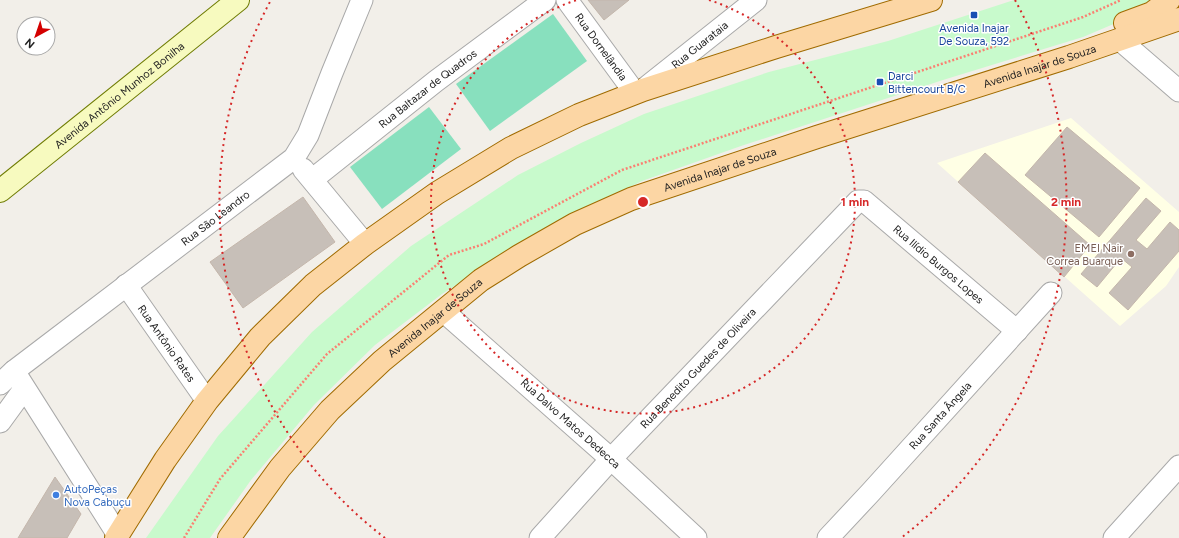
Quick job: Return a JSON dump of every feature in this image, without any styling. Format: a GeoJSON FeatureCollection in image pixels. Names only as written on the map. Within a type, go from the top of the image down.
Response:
{"type":"FeatureCollection","features":[{"type":"Feature","properties":{"kind":"main road"},"geometry":{"type":"LineString","coordinates":[[117,536],[165,460],[207,401],[260,337],[313,285],[365,244],[437,193],[511,148],[578,116],[639,91],[776,47],[931,0]]}},
{"type":"Feature","properties":{"kind":"main road"},"geometry":{"type":"LineString","coordinates":[[1069,57],[1088,38],[1152,13],[1168,0]]}},
{"type":"Feature","properties":{"kind":"main road","name":"Avenida Inajar de Souza"},"geometry":{"type":"LineString","coordinates":[[229,538],[280,468],[330,410],[382,360],[481,280],[518,256],[576,224],[631,199],[816,137],[1069,57],[1179,19]]}},
{"type":"Feature","properties":{"kind":"street","name":"Avenida Antônio Munhoz Bonilha"},"geometry":{"type":"LineString","coordinates":[[0,190],[238,0]]}},
{"type":"Feature","properties":{"kind":"street","name":"Rua São Leandro"},"geometry":{"type":"LineString","coordinates":[[7,377],[294,158],[308,135],[362,0]]}},
{"type":"Feature","properties":{"kind":"street","name":"Rua Baltazar de Quadros"},"geometry":{"type":"LineString","coordinates":[[313,180],[436,81],[545,0]]}},
{"type":"Feature","properties":{"kind":"street","name":"Rua Dornelândia"},"geometry":{"type":"LineString","coordinates":[[567,0],[639,91]]}},
{"type":"Feature","properties":{"kind":"street","name":"Rua Guarataia"},"geometry":{"type":"LineString","coordinates":[[639,91],[756,0]]}},
{"type":"Feature","properties":{"kind":"street"},"geometry":{"type":"LineString","coordinates":[[1120,40],[1179,91]]}},
{"type":"Feature","properties":{"kind":"street"},"geometry":{"type":"LineString","coordinates":[[294,158],[365,244]]}},
{"type":"Feature","properties":{"kind":"street","name":"Rua Ilídio Burgos Lopes"},"geometry":{"type":"LineString","coordinates":[[858,201],[864,201],[1017,331]]}},
{"type":"Feature","properties":{"kind":"street","name":"Rua Benedito Guedes de Oliveira"},"geometry":{"type":"LineString","coordinates":[[540,538],[611,459],[858,201]]}},
{"type":"Feature","properties":{"kind":"street","name":"Rua Antônio Rates"},"geometry":{"type":"LineString","coordinates":[[126,285],[207,401]]}},
{"type":"Feature","properties":{"kind":"street","name":"Rua Santa Ângela"},"geometry":{"type":"LineString","coordinates":[[828,538],[1051,293]]}},
{"type":"Feature","properties":{"kind":"street","name":"Rua Dalvo Matos Dedecca"},"geometry":{"type":"LineString","coordinates":[[443,311],[611,459],[696,538]]}},
{"type":"Feature","properties":{"kind":"street"},"geometry":{"type":"LineString","coordinates":[[7,377],[24,389],[62,446],[117,536]]}},
{"type":"Feature","properties":{"kind":"street"},"geometry":{"type":"LineString","coordinates":[[0,422],[24,389]]}},
{"type":"Feature","properties":{"kind":"street"},"geometry":{"type":"LineString","coordinates":[[1114,538],[1179,466]]}},
{"type":"Feature","properties":{"kind":"shaded area"},"geometry":{"type":"Polygon","coordinates":[[[1071,118],[1179,212],[1179,267],[1166,286],[1120,326],[937,163],[1071,118]]]}},
{"type":"Feature","properties":{"kind":"green space"},"geometry":{"type":"Polygon","coordinates":[[[1014,0],[1162,0],[1163,3],[1083,37],[943,80],[741,146],[642,181],[538,232],[442,294],[375,345],[314,405],[251,480],[210,538],[146,538],[218,436],[312,332],[411,246],[518,175],[581,143],[644,114],[769,72],[888,41],[1014,0]]]}},
{"type":"Feature","properties":{"kind":"green space"},"geometry":{"type":"Polygon","coordinates":[[[553,14],[587,61],[490,131],[456,84],[553,14]]]}},
{"type":"Feature","properties":{"kind":"green space"},"geometry":{"type":"Polygon","coordinates":[[[429,107],[461,149],[382,209],[350,167],[429,107]]]}},
{"type":"Feature","properties":{"kind":"building"},"geometry":{"type":"Polygon","coordinates":[[[588,0],[629,0],[604,20],[588,0]]]}},
{"type":"Feature","properties":{"kind":"building"},"geometry":{"type":"Polygon","coordinates":[[[1067,127],[1140,188],[1099,237],[1025,175],[1067,127]]]}},
{"type":"Feature","properties":{"kind":"building"},"geometry":{"type":"Polygon","coordinates":[[[985,153],[1090,245],[1064,277],[958,182],[985,153]]]}},
{"type":"Feature","properties":{"kind":"building"},"geometry":{"type":"Polygon","coordinates":[[[303,197],[335,242],[243,308],[210,262],[303,197]]]}},
{"type":"Feature","properties":{"kind":"building"},"geometry":{"type":"Polygon","coordinates":[[[1146,198],[1161,211],[1136,240],[1147,249],[1170,222],[1179,230],[1179,251],[1128,310],[1109,293],[1132,267],[1121,258],[1097,287],[1081,274],[1146,198]]]}},
{"type":"Feature","properties":{"kind":"building","name":"AutoPeças Nova Cabuçu"},"geometry":{"type":"Polygon","coordinates":[[[55,477],[81,514],[67,538],[18,538],[55,477]]]}},
{"type":"Feature","properties":{"kind":"place","name":"Avenida Inajar De Souza, 592"},"geometry":{"type":"Point","coordinates":[974,15]}},
{"type":"Feature","properties":{"kind":"place","name":"Darci Bittencourt B/C"},"geometry":{"type":"Point","coordinates":[880,82]}},
{"type":"Feature","properties":{"kind":"place","name":"EMEI Nair Correa Buarque"},"geometry":{"type":"Point","coordinates":[1131,254]}},
{"type":"Feature","properties":{"kind":"place","name":"AutoPeças Nova Cabuçu"},"geometry":{"type":"Point","coordinates":[56,495]}}]}
